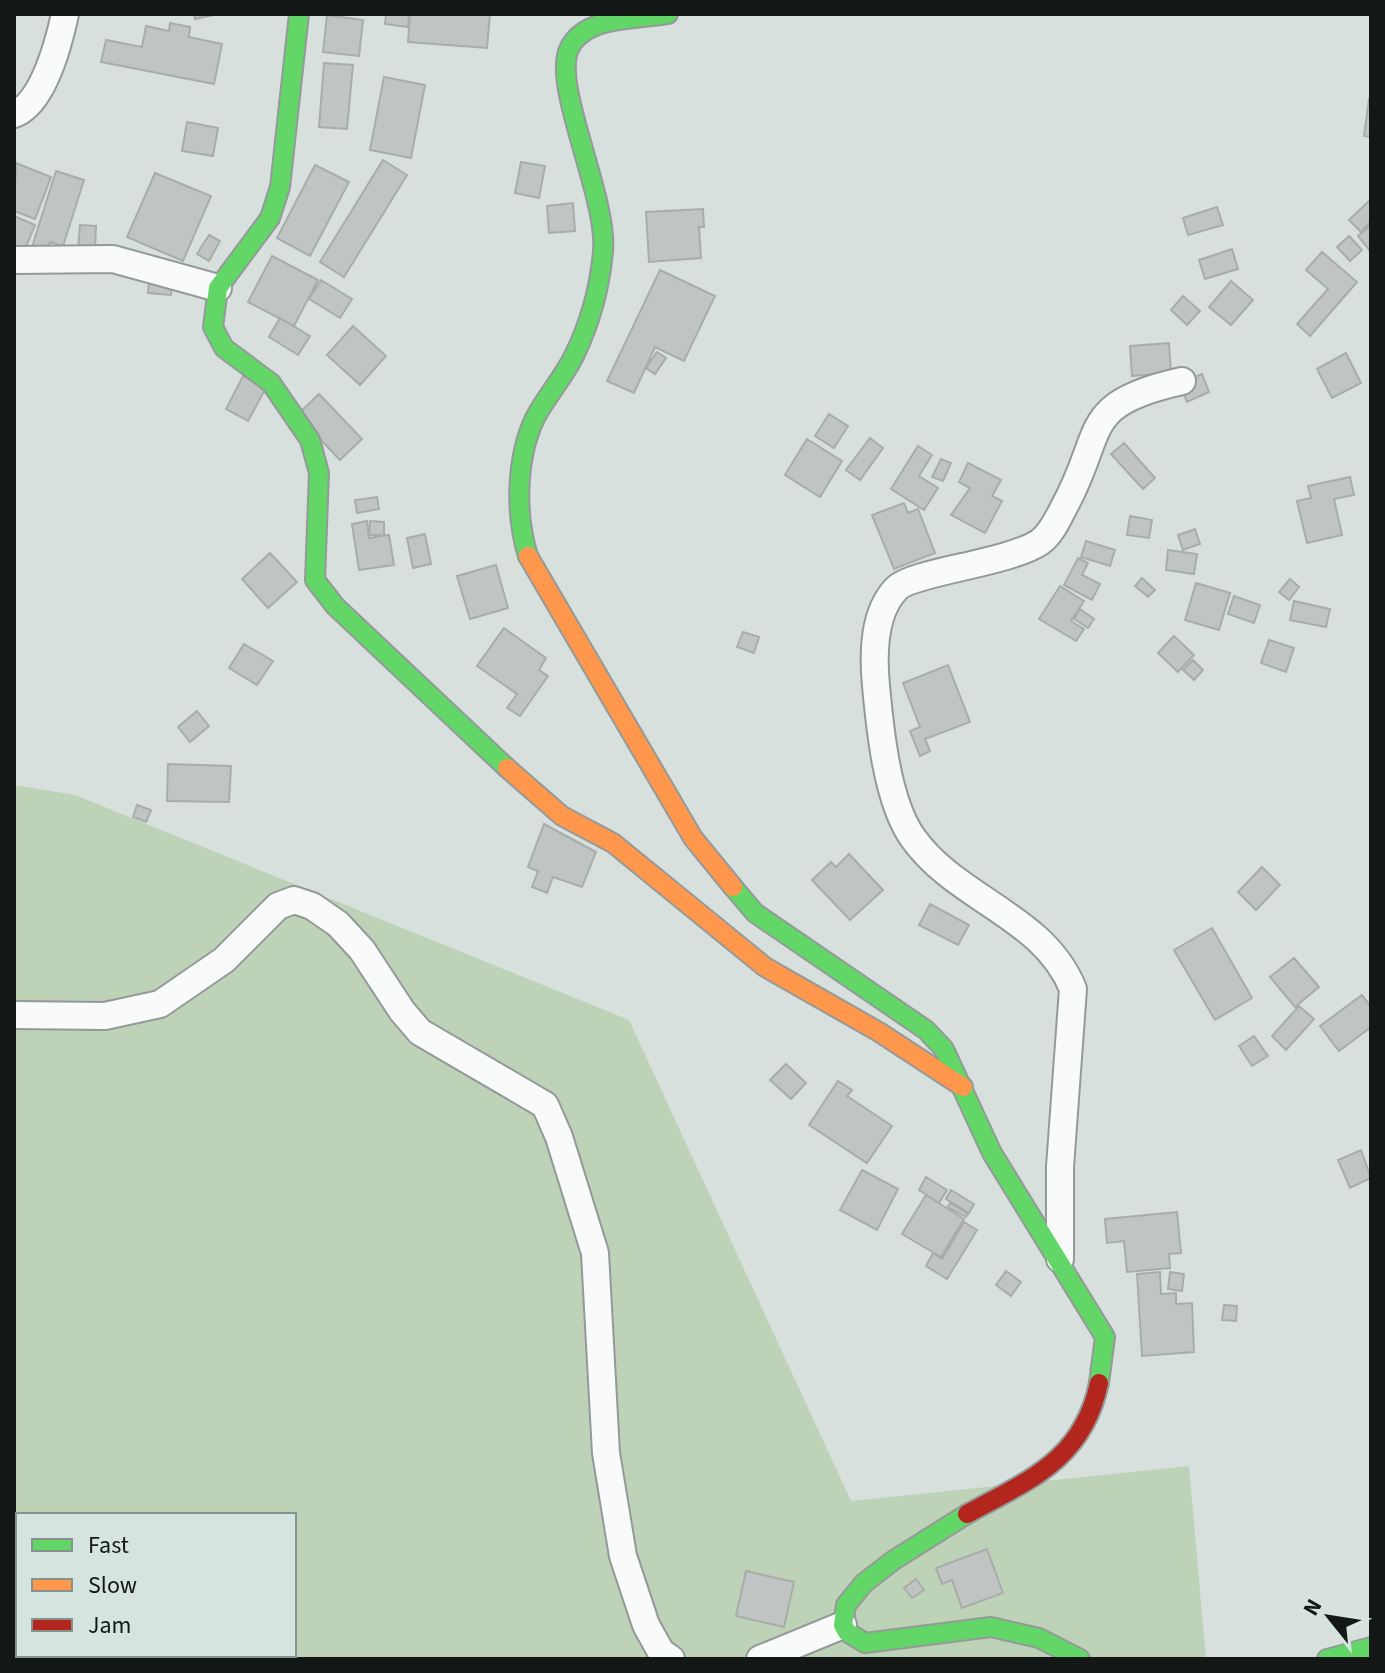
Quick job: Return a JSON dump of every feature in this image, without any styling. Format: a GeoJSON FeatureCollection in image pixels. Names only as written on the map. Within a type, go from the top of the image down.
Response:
{"type":"FeatureCollection","features":[{"type":"Feature","properties":{"kind":"street"},"geometry":{"type":"LineString","coordinates":[[14,114],[25,109],[55,58],[65,14]]}},
{"type":"Feature","properties":{"kind":"street"},"geometry":{"type":"LineString","coordinates":[[299,14],[280,187],[270,218],[218,288],[213,327],[224,348],[271,383],[310,440],[319,473],[315,580],[335,606],[452,720],[562,816],[613,843],[765,967],[879,1032],[931,1069],[965,1088]]}},
{"type":"Feature","properties":{"kind":"street"},"geometry":{"type":"LineString","coordinates":[[668,14],[587,28],[578,34],[567,52],[564,74],[590,157],[604,230],[595,302],[568,368],[532,427],[517,502],[527,554],[693,838],[755,913],[926,1030],[944,1049],[965,1088],[992,1153],[1030,1219],[1060,1259],[1105,1337],[1103,1372],[1094,1406],[1078,1437],[1055,1464],[896,1558],[846,1601],[842,1612],[843,1625],[854,1639],[865,1643],[967,1629],[1016,1630],[1080,1659]]}},
{"type":"Feature","properties":{"kind":"street"},"geometry":{"type":"LineString","coordinates":[[14,260],[113,259],[218,288]]}},
{"type":"Feature","properties":{"kind":"street"},"geometry":{"type":"LineString","coordinates":[[1060,1259],[1060,1167],[1073,989],[1065,967],[1037,936],[948,874],[912,837],[898,803],[880,730],[874,665],[879,619],[884,604],[899,585],[1016,554],[1042,541],[1071,494],[1090,438],[1108,410],[1143,389],[1182,381]]}},
{"type":"Feature","properties":{"kind":"street"},"geometry":{"type":"LineString","coordinates":[[14,1015],[105,1016],[160,1004],[224,960],[278,906],[294,900],[312,906],[338,924],[362,950],[402,1011],[420,1032],[545,1105],[559,1137],[595,1253],[606,1453],[623,1556],[646,1625],[661,1652],[671,1659]]}},
{"type":"Feature","properties":{"kind":"street"},"geometry":{"type":"LineString","coordinates":[[760,1659],[843,1625]]}},
{"type":"Feature","properties":{"kind":"street"},"geometry":{"type":"LineString","coordinates":[[1327,1659],[1371,1647]]}},
{"type":"Feature","properties":{"kind":"green space"},"geometry":{"type":"Polygon","coordinates":[[[14,785],[75,795],[629,1020],[851,1501],[1189,1466],[1206,1659],[14,1659],[14,785]]]}},
{"type":"Feature","properties":{"kind":"building"},"geometry":{"type":"Polygon","coordinates":[[[194,14],[218,14],[195,19],[194,14]]]}},
{"type":"Feature","properties":{"kind":"building"},"geometry":{"type":"Polygon","coordinates":[[[386,14],[409,14],[408,27],[385,24],[386,14]]]}},
{"type":"Feature","properties":{"kind":"building"},"geometry":{"type":"Polygon","coordinates":[[[410,14],[490,14],[487,48],[408,42],[410,14]]]}},
{"type":"Feature","properties":{"kind":"building"},"geometry":{"type":"Polygon","coordinates":[[[327,15],[363,20],[359,56],[323,52],[327,15]]]}},
{"type":"Feature","properties":{"kind":"building"},"geometry":{"type":"Polygon","coordinates":[[[170,23],[190,27],[189,37],[222,44],[214,84],[101,62],[106,40],[142,47],[146,26],[169,31],[170,23]]]}},
{"type":"Feature","properties":{"kind":"building"},"geometry":{"type":"Polygon","coordinates":[[[324,63],[353,65],[347,129],[319,127],[324,63]]]}},
{"type":"Feature","properties":{"kind":"building"},"geometry":{"type":"Polygon","coordinates":[[[384,77],[425,85],[411,158],[370,150],[384,77]]]}},
{"type":"Feature","properties":{"kind":"building"},"geometry":{"type":"Polygon","coordinates":[[[1371,100],[1371,137],[1364,136],[1371,100]]]}},
{"type":"Feature","properties":{"kind":"building"},"geometry":{"type":"Polygon","coordinates":[[[187,122],[218,128],[213,156],[182,151],[187,122]]]}},
{"type":"Feature","properties":{"kind":"building"},"geometry":{"type":"Polygon","coordinates":[[[383,160],[407,175],[344,277],[320,262],[383,160]]]}},
{"type":"Feature","properties":{"kind":"building"},"geometry":{"type":"Polygon","coordinates":[[[521,162],[545,166],[539,198],[515,193],[521,162]]]}},
{"type":"Feature","properties":{"kind":"building"},"geometry":{"type":"Polygon","coordinates":[[[16,163],[51,177],[35,219],[14,211],[16,163]]]}},
{"type":"Feature","properties":{"kind":"building"},"geometry":{"type":"Polygon","coordinates":[[[315,165],[349,182],[310,256],[277,238],[315,165]]]}},
{"type":"Feature","properties":{"kind":"building"},"geometry":{"type":"Polygon","coordinates":[[[56,171],[84,180],[63,246],[50,242],[47,252],[32,247],[56,171]]]}},
{"type":"Feature","properties":{"kind":"building"},"geometry":{"type":"Polygon","coordinates":[[[155,173],[211,196],[183,261],[127,237],[155,173]]]}},
{"type":"Feature","properties":{"kind":"building"},"geometry":{"type":"Polygon","coordinates":[[[1371,199],[1371,221],[1361,232],[1349,220],[1371,199]]]}},
{"type":"Feature","properties":{"kind":"building"},"geometry":{"type":"Polygon","coordinates":[[[573,203],[575,231],[549,233],[547,206],[573,203]]]}},
{"type":"Feature","properties":{"kind":"building"},"geometry":{"type":"Polygon","coordinates":[[[1217,207],[1223,225],[1188,235],[1183,218],[1217,207]]]}},
{"type":"Feature","properties":{"kind":"building"},"geometry":{"type":"Polygon","coordinates":[[[703,209],[704,227],[699,227],[701,258],[649,262],[646,212],[703,209]]]}},
{"type":"Feature","properties":{"kind":"building"},"geometry":{"type":"Polygon","coordinates":[[[14,216],[35,225],[22,256],[14,253],[14,216]]]}},
{"type":"Feature","properties":{"kind":"building"},"geometry":{"type":"Polygon","coordinates":[[[80,225],[96,226],[95,251],[78,251],[80,225]]]}},
{"type":"Feature","properties":{"kind":"building"},"geometry":{"type":"Polygon","coordinates":[[[1371,225],[1371,250],[1370,251],[1358,236],[1371,225]]]}},
{"type":"Feature","properties":{"kind":"building"},"geometry":{"type":"Polygon","coordinates":[[[209,235],[220,241],[209,261],[197,254],[209,235]]]}},
{"type":"Feature","properties":{"kind":"building"},"geometry":{"type":"Polygon","coordinates":[[[1349,236],[1362,250],[1350,261],[1337,247],[1349,236]]]}},
{"type":"Feature","properties":{"kind":"building"},"geometry":{"type":"Polygon","coordinates":[[[1232,249],[1238,269],[1205,279],[1199,260],[1232,249]]]}},
{"type":"Feature","properties":{"kind":"building"},"geometry":{"type":"Polygon","coordinates":[[[1322,252],[1357,282],[1310,336],[1297,324],[1328,289],[1306,270],[1322,252]]]}},
{"type":"Feature","properties":{"kind":"building"},"geometry":{"type":"Polygon","coordinates":[[[272,256],[318,280],[294,326],[248,302],[272,256]]]}},
{"type":"Feature","properties":{"kind":"building"},"geometry":{"type":"Polygon","coordinates":[[[660,270],[715,296],[684,361],[655,347],[634,393],[607,381],[660,270]]]}},
{"type":"Feature","properties":{"kind":"building"},"geometry":{"type":"Polygon","coordinates":[[[321,280],[352,299],[340,318],[309,299],[321,280]]]}},
{"type":"Feature","properties":{"kind":"building"},"geometry":{"type":"Polygon","coordinates":[[[149,281],[172,283],[171,295],[148,293],[149,281]]]}},
{"type":"Feature","properties":{"kind":"building"},"geometry":{"type":"Polygon","coordinates":[[[1231,281],[1253,300],[1231,325],[1209,307],[1231,281]]]}},
{"type":"Feature","properties":{"kind":"building"},"geometry":{"type":"Polygon","coordinates":[[[1183,296],[1200,311],[1187,325],[1171,310],[1183,296]]]}},
{"type":"Feature","properties":{"kind":"building"},"geometry":{"type":"Polygon","coordinates":[[[280,318],[310,336],[298,355],[269,337],[280,318]]]}},
{"type":"Feature","properties":{"kind":"building"},"geometry":{"type":"Polygon","coordinates":[[[353,326],[386,356],[360,385],[327,355],[353,326]]]}},
{"type":"Feature","properties":{"kind":"building"},"geometry":{"type":"Polygon","coordinates":[[[1169,343],[1171,373],[1132,376],[1130,346],[1169,343]]]}},
{"type":"Feature","properties":{"kind":"building"},"geometry":{"type":"Polygon","coordinates":[[[657,352],[666,358],[655,374],[646,368],[657,352]]]}},
{"type":"Feature","properties":{"kind":"building"},"geometry":{"type":"Polygon","coordinates":[[[1346,353],[1361,383],[1332,398],[1317,369],[1346,353]]]}},
{"type":"Feature","properties":{"kind":"building"},"geometry":{"type":"Polygon","coordinates":[[[1202,374],[1209,392],[1187,402],[1179,383],[1202,374]]]}},
{"type":"Feature","properties":{"kind":"building"},"geometry":{"type":"Polygon","coordinates":[[[243,376],[266,388],[248,421],[226,409],[243,376]]]}},
{"type":"Feature","properties":{"kind":"building"},"geometry":{"type":"Polygon","coordinates":[[[319,394],[362,439],[340,460],[297,415],[319,394]]]}},
{"type":"Feature","properties":{"kind":"building"},"geometry":{"type":"Polygon","coordinates":[[[829,414],[848,426],[834,448],[815,436],[829,414]]]}},
{"type":"Feature","properties":{"kind":"building"},"geometry":{"type":"Polygon","coordinates":[[[870,438],[883,448],[860,480],[846,470],[870,438]]]}},
{"type":"Feature","properties":{"kind":"building"},"geometry":{"type":"Polygon","coordinates":[[[807,439],[842,461],[820,497],[785,475],[807,439]]]}},
{"type":"Feature","properties":{"kind":"building"},"geometry":{"type":"Polygon","coordinates":[[[1124,443],[1155,478],[1143,489],[1111,454],[1124,443]]]}},
{"type":"Feature","properties":{"kind":"building"},"geometry":{"type":"Polygon","coordinates":[[[918,446],[932,455],[919,476],[938,488],[924,510],[891,489],[918,446]]]}},
{"type":"Feature","properties":{"kind":"building"},"geometry":{"type":"Polygon","coordinates":[[[941,459],[951,463],[943,481],[932,477],[941,459]]]}},
{"type":"Feature","properties":{"kind":"building"},"geometry":{"type":"Polygon","coordinates":[[[968,463],[1001,480],[992,496],[1002,501],[985,533],[951,515],[970,488],[959,482],[968,463]]]}},
{"type":"Feature","properties":{"kind":"building"},"geometry":{"type":"Polygon","coordinates":[[[1350,477],[1354,495],[1334,499],[1342,535],[1307,543],[1297,501],[1311,498],[1308,486],[1350,477]]]}},
{"type":"Feature","properties":{"kind":"building"},"geometry":{"type":"Polygon","coordinates":[[[377,497],[379,509],[357,513],[355,500],[377,497]]]}},
{"type":"Feature","properties":{"kind":"building"},"geometry":{"type":"Polygon","coordinates":[[[904,503],[908,513],[918,509],[935,553],[894,569],[872,515],[904,503]]]}},
{"type":"Feature","properties":{"kind":"building"},"geometry":{"type":"Polygon","coordinates":[[[1130,516],[1152,520],[1149,538],[1127,535],[1130,516]]]}},
{"type":"Feature","properties":{"kind":"building"},"geometry":{"type":"Polygon","coordinates":[[[367,521],[369,538],[389,535],[394,565],[359,570],[352,524],[367,521]]]}},
{"type":"Feature","properties":{"kind":"building"},"geometry":{"type":"Polygon","coordinates":[[[370,521],[384,522],[384,535],[369,535],[370,521]]]}},
{"type":"Feature","properties":{"kind":"building"},"geometry":{"type":"Polygon","coordinates":[[[1195,529],[1200,544],[1183,550],[1178,535],[1195,529]]]}},
{"type":"Feature","properties":{"kind":"building"},"geometry":{"type":"Polygon","coordinates":[[[425,534],[431,564],[413,568],[407,538],[425,534]]]}},
{"type":"Feature","properties":{"kind":"building"},"geometry":{"type":"Polygon","coordinates":[[[1086,541],[1115,550],[1110,566],[1081,557],[1086,541]]]}},
{"type":"Feature","properties":{"kind":"building"},"geometry":{"type":"Polygon","coordinates":[[[1168,550],[1197,554],[1194,574],[1166,570],[1168,550]]]}},
{"type":"Feature","properties":{"kind":"building"},"geometry":{"type":"Polygon","coordinates":[[[270,553],[297,582],[268,608],[242,579],[270,553]]]}},
{"type":"Feature","properties":{"kind":"building"},"geometry":{"type":"Polygon","coordinates":[[[1078,558],[1088,563],[1082,575],[1100,584],[1092,600],[1064,585],[1078,558]]]}},
{"type":"Feature","properties":{"kind":"building"},"geometry":{"type":"Polygon","coordinates":[[[496,565],[508,608],[470,619],[457,576],[496,565]]]}},
{"type":"Feature","properties":{"kind":"building"},"geometry":{"type":"Polygon","coordinates":[[[1142,578],[1155,590],[1148,597],[1135,586],[1142,578]]]}},
{"type":"Feature","properties":{"kind":"building"},"geometry":{"type":"Polygon","coordinates":[[[1290,579],[1299,587],[1289,600],[1279,592],[1290,579]]]}},
{"type":"Feature","properties":{"kind":"building"},"geometry":{"type":"Polygon","coordinates":[[[1196,583],[1230,593],[1219,630],[1185,620],[1196,583]]]}},
{"type":"Feature","properties":{"kind":"building"},"geometry":{"type":"Polygon","coordinates":[[[1060,586],[1084,601],[1071,621],[1084,629],[1076,641],[1039,619],[1060,586]]]}},
{"type":"Feature","properties":{"kind":"building"},"geometry":{"type":"Polygon","coordinates":[[[1234,596],[1260,605],[1254,623],[1228,614],[1234,596]]]}},
{"type":"Feature","properties":{"kind":"building"},"geometry":{"type":"Polygon","coordinates":[[[1294,601],[1330,609],[1326,627],[1290,620],[1294,601]]]}},
{"type":"Feature","properties":{"kind":"building"},"geometry":{"type":"Polygon","coordinates":[[[1080,609],[1094,619],[1088,628],[1074,619],[1080,609]]]}},
{"type":"Feature","properties":{"kind":"building"},"geometry":{"type":"Polygon","coordinates":[[[504,628],[546,658],[539,670],[548,676],[520,716],[507,708],[517,694],[477,666],[504,628]]]}},
{"type":"Feature","properties":{"kind":"building"},"geometry":{"type":"Polygon","coordinates":[[[743,632],[759,637],[754,653],[737,647],[743,632]]]}},
{"type":"Feature","properties":{"kind":"building"},"geometry":{"type":"Polygon","coordinates":[[[1174,636],[1194,655],[1178,672],[1158,653],[1174,636]]]}},
{"type":"Feature","properties":{"kind":"building"},"geometry":{"type":"Polygon","coordinates":[[[1269,640],[1294,648],[1286,672],[1261,663],[1269,640]]]}},
{"type":"Feature","properties":{"kind":"building"},"geometry":{"type":"Polygon","coordinates":[[[244,644],[273,661],[257,685],[229,668],[244,644]]]}},
{"type":"Feature","properties":{"kind":"building"},"geometry":{"type":"Polygon","coordinates":[[[1193,660],[1203,670],[1194,680],[1183,670],[1193,660]]]}},
{"type":"Feature","properties":{"kind":"building"},"geometry":{"type":"Polygon","coordinates":[[[948,665],[970,722],[925,739],[930,751],[920,756],[910,731],[920,727],[903,683],[948,665]]]}},
{"type":"Feature","properties":{"kind":"building"},"geometry":{"type":"Polygon","coordinates":[[[197,711],[209,726],[190,742],[178,727],[197,711]]]}},
{"type":"Feature","properties":{"kind":"building"},"geometry":{"type":"Polygon","coordinates":[[[168,764],[231,766],[229,802],[167,801],[168,764]]]}},
{"type":"Feature","properties":{"kind":"building"},"geometry":{"type":"Polygon","coordinates":[[[137,805],[151,810],[146,822],[133,817],[137,805]]]}},
{"type":"Feature","properties":{"kind":"building"},"geometry":{"type":"Polygon","coordinates":[[[544,824],[596,852],[582,887],[553,877],[547,893],[532,887],[538,871],[528,867],[544,824]]]}},
{"type":"Feature","properties":{"kind":"building"},"geometry":{"type":"Polygon","coordinates":[[[849,854],[883,890],[850,920],[812,880],[831,862],[836,867],[849,854]]]}},
{"type":"Feature","properties":{"kind":"building"},"geometry":{"type":"Polygon","coordinates":[[[1262,867],[1280,885],[1256,910],[1238,892],[1262,867]]]}},
{"type":"Feature","properties":{"kind":"building"},"geometry":{"type":"Polygon","coordinates":[[[930,904],[969,925],[958,945],[919,925],[930,904]]]}},
{"type":"Feature","properties":{"kind":"building"},"geometry":{"type":"Polygon","coordinates":[[[1212,928],[1252,998],[1215,1020],[1174,950],[1212,928]]]}},
{"type":"Feature","properties":{"kind":"building"},"geometry":{"type":"Polygon","coordinates":[[[1294,958],[1319,987],[1295,1007],[1270,977],[1294,958]]]}},
{"type":"Feature","properties":{"kind":"building"},"geometry":{"type":"Polygon","coordinates":[[[1362,995],[1371,1007],[1371,1027],[1339,1051],[1320,1026],[1362,995]]]}},
{"type":"Feature","properties":{"kind":"building"},"geometry":{"type":"Polygon","coordinates":[[[1299,1006],[1314,1019],[1286,1050],[1272,1036],[1299,1006]]]}},
{"type":"Feature","properties":{"kind":"building"},"geometry":{"type":"Polygon","coordinates":[[[1254,1036],[1268,1056],[1252,1066],[1239,1046],[1254,1036]]]}},
{"type":"Feature","properties":{"kind":"building"},"geometry":{"type":"Polygon","coordinates":[[[786,1064],[806,1083],[791,1099],[770,1080],[786,1064]]]}},
{"type":"Feature","properties":{"kind":"building"},"geometry":{"type":"Polygon","coordinates":[[[838,1081],[852,1090],[847,1096],[892,1126],[867,1163],[809,1125],[838,1081]]]}},
{"type":"Feature","properties":{"kind":"building"},"geometry":{"type":"Polygon","coordinates":[[[1361,1150],[1371,1178],[1350,1188],[1338,1160],[1361,1150]]]}},
{"type":"Feature","properties":{"kind":"building"},"geometry":{"type":"Polygon","coordinates":[[[862,1170],[898,1189],[877,1230],[840,1210],[862,1170]]]}},
{"type":"Feature","properties":{"kind":"building"},"geometry":{"type":"Polygon","coordinates":[[[926,1177],[947,1190],[939,1203],[919,1190],[926,1177]]]}},
{"type":"Feature","properties":{"kind":"building"},"geometry":{"type":"Polygon","coordinates":[[[951,1190],[974,1204],[969,1213],[946,1199],[951,1190]]]}},
{"type":"Feature","properties":{"kind":"building"},"geometry":{"type":"Polygon","coordinates":[[[926,1195],[964,1219],[941,1257],[902,1234],[926,1195]]]}},
{"type":"Feature","properties":{"kind":"building"},"geometry":{"type":"Polygon","coordinates":[[[950,1203],[968,1214],[966,1217],[948,1207],[950,1203]]]}},
{"type":"Feature","properties":{"kind":"building"},"geometry":{"type":"Polygon","coordinates":[[[1177,1212],[1181,1253],[1169,1254],[1170,1268],[1127,1272],[1124,1241],[1107,1243],[1105,1219],[1177,1212]]]}},
{"type":"Feature","properties":{"kind":"building"},"geometry":{"type":"Polygon","coordinates":[[[964,1222],[977,1230],[947,1279],[926,1266],[933,1253],[942,1259],[964,1222]]]}},
{"type":"Feature","properties":{"kind":"building"},"geometry":{"type":"Polygon","coordinates":[[[1006,1271],[1021,1282],[1011,1296],[996,1285],[1006,1271]]]}},
{"type":"Feature","properties":{"kind":"building"},"geometry":{"type":"Polygon","coordinates":[[[1160,1272],[1161,1294],[1176,1293],[1176,1304],[1192,1303],[1194,1352],[1142,1356],[1137,1274],[1160,1272]]]}},
{"type":"Feature","properties":{"kind":"building"},"geometry":{"type":"Polygon","coordinates":[[[1170,1272],[1184,1274],[1182,1291],[1168,1289],[1170,1272]]]}},
{"type":"Feature","properties":{"kind":"building"},"geometry":{"type":"Polygon","coordinates":[[[1224,1305],[1237,1306],[1236,1321],[1222,1320],[1224,1305]]]}},
{"type":"Feature","properties":{"kind":"building"},"geometry":{"type":"Polygon","coordinates":[[[987,1549],[1003,1593],[962,1608],[952,1580],[942,1584],[936,1568],[987,1549]]]}},
{"type":"Feature","properties":{"kind":"building"},"geometry":{"type":"Polygon","coordinates":[[[746,1571],[794,1582],[784,1627],[736,1616],[746,1571]]]}},
{"type":"Feature","properties":{"kind":"building"},"geometry":{"type":"Polygon","coordinates":[[[916,1579],[924,1590],[912,1598],[904,1588],[916,1579]]]}},
{"type":"Feature","properties":{"kind":"traffic: fast"},"geometry":{"type":"LineString","coordinates":[[299,14],[280,187],[270,218],[218,288],[213,327],[224,348],[271,383],[310,440],[319,473],[315,580],[335,606],[507,768]]}},
{"type":"Feature","properties":{"kind":"traffic: fast"},"geometry":{"type":"LineString","coordinates":[[528,556],[519,504],[524,451],[535,418],[580,343],[597,291],[602,264],[602,229],[597,202],[568,89],[566,66],[569,49],[577,38],[599,25],[668,14]]}},
{"type":"Feature","properties":{"kind":"traffic: fast"},"geometry":{"type":"LineString","coordinates":[[733,887],[755,913],[926,1030],[944,1049],[992,1153],[1105,1337],[1099,1383]]}},
{"type":"Feature","properties":{"kind":"traffic: fast"},"geometry":{"type":"LineString","coordinates":[[967,1514],[894,1560],[864,1583],[846,1605],[843,1625],[847,1632],[865,1643],[991,1627],[1039,1638],[1080,1659]]}},
{"type":"Feature","properties":{"kind":"traffic: fast"},"geometry":{"type":"LineString","coordinates":[[1327,1659],[1371,1647]]}},
{"type":"Feature","properties":{"kind":"traffic: slow"},"geometry":{"type":"LineString","coordinates":[[528,556],[693,838],[733,887]]}},
{"type":"Feature","properties":{"kind":"traffic: slow"},"geometry":{"type":"LineString","coordinates":[[507,768],[562,816],[613,843],[765,967],[879,1032],[963,1087]]}},
{"type":"Feature","properties":{"kind":"traffic: jam"},"geometry":{"type":"LineString","coordinates":[[967,1514],[1032,1478],[1067,1449],[1091,1409],[1099,1383]]}}]}
